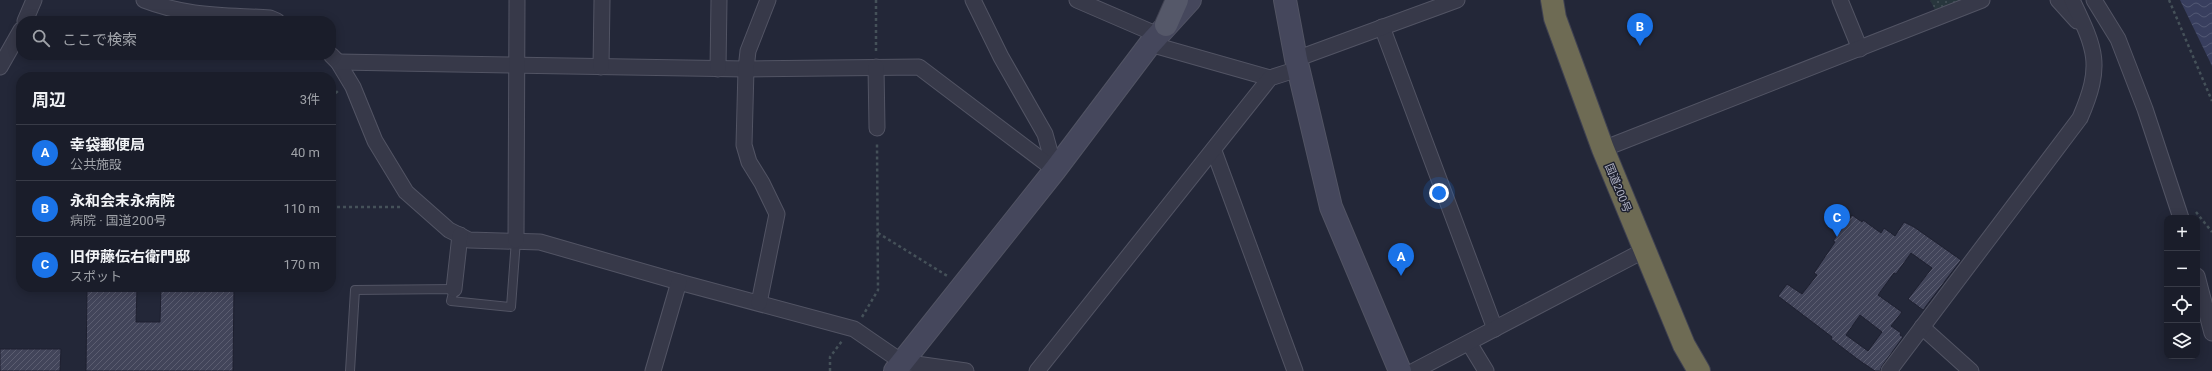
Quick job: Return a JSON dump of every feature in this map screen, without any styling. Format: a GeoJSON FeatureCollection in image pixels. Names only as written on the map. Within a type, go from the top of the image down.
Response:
{"type":"FeatureCollection","features":[{"type":"Feature","properties":{"kind":"highway","name":"国道200号"},"geometry":{"type":"LineString","coordinates":[[1552,0],[1555,18],[1603,149],[1643,251],[1684,345],[1699,371]]}},
{"type":"Feature","properties":{"kind":"main road"},"geometry":{"type":"LineString","coordinates":[[1158,35],[1177,0]]}},
{"type":"Feature","properties":{"kind":"street"},"geometry":{"type":"LineString","coordinates":[[27,16],[34,0]]}},
{"type":"Feature","properties":{"kind":"street"},"geometry":{"type":"LineString","coordinates":[[144,0],[168,10],[198,15],[222,16]]}},
{"type":"Feature","properties":{"kind":"street"},"geometry":{"type":"LineString","coordinates":[[516,240],[517,0]]}},
{"type":"Feature","properties":{"kind":"street"},"geometry":{"type":"LineString","coordinates":[[601,67],[602,0]]}},
{"type":"Feature","properties":{"kind":"street"},"geometry":{"type":"LineString","coordinates":[[718,69],[719,0]]}},
{"type":"Feature","properties":{"kind":"street"},"geometry":{"type":"LineString","coordinates":[[759,304],[777,214],[762,183],[749,162],[744,145],[746,69],[748,51],[768,0]]}},
{"type":"Feature","properties":{"kind":"street"},"geometry":{"type":"LineString","coordinates":[[973,0],[1001,57],[1045,134],[1055,170]]}},
{"type":"Feature","properties":{"kind":"street"},"geometry":{"type":"LineString","coordinates":[[1077,0],[1158,35],[1270,78]]}},
{"type":"Feature","properties":{"kind":"street"},"geometry":{"type":"LineString","coordinates":[[899,366],[960,287],[1055,170],[1158,35],[1190,0]]}},
{"type":"Feature","properties":{"kind":"street"},"geometry":{"type":"LineString","coordinates":[[1285,0],[1297,64],[1331,207],[1400,371]]}},
{"type":"Feature","properties":{"kind":"street"},"geometry":{"type":"LineString","coordinates":[[1037,371],[1214,151],[1270,78],[1297,64],[1382,27],[1457,0]]}},
{"type":"Feature","properties":{"kind":"street"},"geometry":{"type":"LineString","coordinates":[[1840,0],[1860,49]]}},
{"type":"Feature","properties":{"kind":"street"},"geometry":{"type":"LineString","coordinates":[[1603,149],[1982,0]]}},
{"type":"Feature","properties":{"kind":"street"},"geometry":{"type":"LineString","coordinates":[[2058,0],[2088,34]]}},
{"type":"Feature","properties":{"kind":"street"},"geometry":{"type":"LineString","coordinates":[[1889,371],[2080,118],[2092,91],[2095,76],[2094,57],[2088,34],[2072,0]]}},
{"type":"Feature","properties":{"kind":"street"},"geometry":{"type":"LineString","coordinates":[[2094,0],[2118,39],[2145,109],[2179,215]]}},
{"type":"Feature","properties":{"kind":"street"},"geometry":{"type":"LineString","coordinates":[[1382,27],[1495,329]]}},
{"type":"Feature","properties":{"kind":"street"},"geometry":{"type":"LineString","coordinates":[[0,66],[16,39]]}},
{"type":"Feature","properties":{"kind":"street"},"geometry":{"type":"LineString","coordinates":[[336,59],[516,66],[718,69],[876,67],[918,68],[1055,170]]}},
{"type":"Feature","properties":{"kind":"street"},"geometry":{"type":"LineString","coordinates":[[335,60],[353,87],[375,141],[406,192],[449,230],[469,240],[516,240],[540,242],[679,282],[854,329],[899,366],[966,371]]}},
{"type":"Feature","properties":{"kind":"street"},"geometry":{"type":"LineString","coordinates":[[876,67],[877,128]]}},
{"type":"Feature","properties":{"kind":"street"},"geometry":{"type":"LineString","coordinates":[[1214,151],[1295,371]]}},
{"type":"Feature","properties":{"kind":"street"},"geometry":{"type":"LineString","coordinates":[[454,289],[460,235]]}},
{"type":"Feature","properties":{"kind":"street"},"geometry":{"type":"LineString","coordinates":[[1414,371],[1643,251]]}},
{"type":"Feature","properties":{"kind":"street"},"geometry":{"type":"LineString","coordinates":[[653,371],[679,282]]}},
{"type":"Feature","properties":{"kind":"street"},"geometry":{"type":"LineString","coordinates":[[2200,287],[2212,333]]}},
{"type":"Feature","properties":{"kind":"street"},"geometry":{"type":"LineString","coordinates":[[1922,327],[1971,371]]}},
{"type":"Feature","properties":{"kind":"street"},"geometry":{"type":"LineString","coordinates":[[1469,343],[1486,371]]}},
{"type":"Feature","properties":{"kind":"lane"},"geometry":{"type":"LineString","coordinates":[[350,371],[355,290],[454,289],[451,301],[511,307],[516,240]]}},
{"type":"Feature","properties":{"kind":"path"},"geometry":{"type":"LineString","coordinates":[[876,0],[876,67]]}},
{"type":"Feature","properties":{"kind":"path"},"geometry":{"type":"LineString","coordinates":[[2169,0],[2212,101]]}},
{"type":"Feature","properties":{"kind":"path"},"geometry":{"type":"LineString","coordinates":[[830,371],[830,357],[835,348],[854,329],[878,290],[877,128]]}},
{"type":"Feature","properties":{"kind":"path"},"geometry":{"type":"LineString","coordinates":[[336,207],[402,207],[412,197]]}},
{"type":"Feature","properties":{"kind":"path"},"geometry":{"type":"LineString","coordinates":[[878,233],[952,278],[960,287]]}},
{"type":"Feature","properties":{"kind":"shaded area"},"geometry":{"type":"Polygon","coordinates":[[[1930,0],[1972,0],[1937,14],[1930,0]]]}},
{"type":"Feature","properties":{"kind":"water"},"geometry":{"type":"Polygon","coordinates":[[[2180,0],[2212,0],[2212,66],[2180,0]]]}},
{"type":"Feature","properties":{"kind":"building"},"geometry":{"type":"Polygon","coordinates":[[[1852,215],[1862,222],[1863,220],[1881,233],[1884,228],[1895,236],[1904,222],[1914,227],[1961,260],[1923,310],[1908,299],[1932,268],[1911,253],[1896,274],[1894,273],[1878,295],[1902,312],[1891,326],[1901,333],[1900,335],[1903,337],[1880,371],[1875,371],[1860,361],[1831,339],[1832,337],[1778,296],[1787,284],[1802,294],[1817,275],[1814,273],[1835,242],[1833,241],[1852,215]],[[1860,315],[1846,335],[1868,351],[1882,332],[1860,315]]]}},
{"type":"Feature","properties":{"kind":"building"},"geometry":{"type":"Polygon","coordinates":[[[87,292],[137,292],[136,322],[160,322],[161,292],[234,292],[233,371],[86,371],[87,292]]]}},
{"type":"Feature","properties":{"kind":"building"},"geometry":{"type":"Polygon","coordinates":[[[0,349],[61,349],[60,371],[0,371],[0,349]]]}},
{"type":"Feature","properties":{"kind":"place","name":"永和会末永病院"},"geometry":{"type":"Point","coordinates":[1640,46]}},
{"type":"Feature","properties":{"kind":"place","name":"旧伊藤伝右衛門邸"},"geometry":{"type":"Point","coordinates":[1837,237]}},
{"type":"Feature","properties":{"kind":"place","name":"幸袋郵便局"},"geometry":{"type":"Point","coordinates":[1401,276]}}]}
